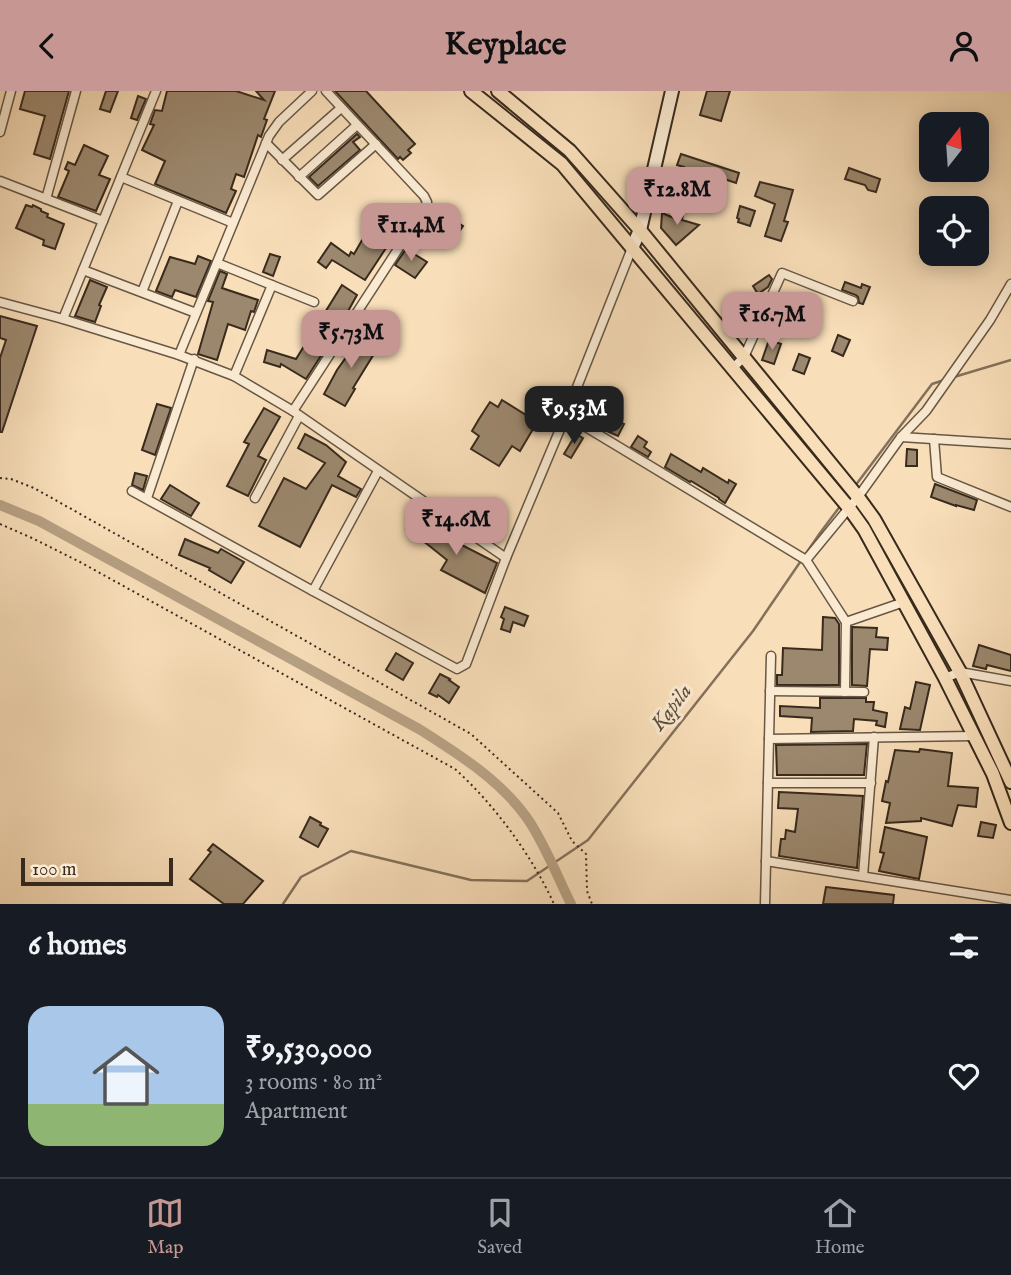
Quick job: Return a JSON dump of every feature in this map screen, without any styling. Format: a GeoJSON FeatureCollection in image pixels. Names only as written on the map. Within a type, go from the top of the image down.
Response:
{"type":"FeatureCollection","features":[{"type":"Feature","properties":{"kind":"main road"},"geometry":{"type":"LineString","coordinates":[[471,91],[562,164],[849,508],[945,678],[993,774],[1011,824]]}},
{"type":"Feature","properties":{"kind":"main road"},"geometry":{"type":"LineString","coordinates":[[498,91],[570,151],[640,230],[858,497],[874,519],[960,672],[1011,782]]}},
{"type":"Feature","properties":{"kind":"street"},"geometry":{"type":"LineString","coordinates":[[0,132],[10,91]]}},
{"type":"Feature","properties":{"kind":"street"},"geometry":{"type":"LineString","coordinates":[[46,199],[76,91]]}},
{"type":"Feature","properties":{"kind":"street"},"geometry":{"type":"LineString","coordinates":[[63,319],[156,91]]}},
{"type":"Feature","properties":{"kind":"street"},"geometry":{"type":"LineString","coordinates":[[179,355],[271,132],[312,91]]}},
{"type":"Feature","properties":{"kind":"street"},"geometry":{"type":"LineString","coordinates":[[255,498],[296,413],[426,206],[424,196],[326,91]]}},
{"type":"Feature","properties":{"kind":"street"},"geometry":{"type":"LineString","coordinates":[[132,491],[453,668],[466,664],[506,558],[640,230],[671,91]]}},
{"type":"Feature","properties":{"kind":"street"},"geometry":{"type":"LineString","coordinates":[[282,160],[341,108]]}},
{"type":"Feature","properties":{"kind":"street"},"geometry":{"type":"LineString","coordinates":[[299,177],[357,125]]}},
{"type":"Feature","properties":{"kind":"street"},"geometry":{"type":"LineString","coordinates":[[266,143],[318,195],[376,144]]}},
{"type":"Feature","properties":{"kind":"street"},"geometry":{"type":"LineString","coordinates":[[121,177],[233,223]]}},
{"type":"Feature","properties":{"kind":"street"},"geometry":{"type":"LineString","coordinates":[[0,181],[103,221]]}},
{"type":"Feature","properties":{"kind":"street"},"geometry":{"type":"LineString","coordinates":[[142,292],[178,201]]}},
{"type":"Feature","properties":{"kind":"street"},"geometry":{"type":"LineString","coordinates":[[217,263],[314,302]]}},
{"type":"Feature","properties":{"kind":"street"},"geometry":{"type":"LineString","coordinates":[[83,270],[196,313]]}},
{"type":"Feature","properties":{"kind":"street"},"geometry":{"type":"LineString","coordinates":[[733,368],[744,357],[782,273],[853,301]]}},
{"type":"Feature","properties":{"kind":"street"},"geometry":{"type":"LineString","coordinates":[[806,559],[858,497],[901,437],[926,411],[990,320],[1011,284]]}},
{"type":"Feature","properties":{"kind":"street"},"geometry":{"type":"LineString","coordinates":[[234,376],[272,285]]}},
{"type":"Feature","properties":{"kind":"street"},"geometry":{"type":"LineString","coordinates":[[0,302],[194,359],[234,376],[296,413],[506,558]]}},
{"type":"Feature","properties":{"kind":"street"},"geometry":{"type":"LineString","coordinates":[[148,498],[194,359]]}},
{"type":"Feature","properties":{"kind":"street"},"geometry":{"type":"LineString","coordinates":[[566,415],[806,559],[846,622],[845,692]]}},
{"type":"Feature","properties":{"kind":"street"},"geometry":{"type":"LineString","coordinates":[[901,437],[1011,444]]}},
{"type":"Feature","properties":{"kind":"street"},"geometry":{"type":"LineString","coordinates":[[934,439],[937,477],[1011,507]]}},
{"type":"Feature","properties":{"kind":"street"},"geometry":{"type":"LineString","coordinates":[[313,591],[378,471]]}},
{"type":"Feature","properties":{"kind":"street"},"geometry":{"type":"LineString","coordinates":[[846,622],[904,602]]}},
{"type":"Feature","properties":{"kind":"street"},"geometry":{"type":"LineString","coordinates":[[765,904],[771,656]]}},
{"type":"Feature","properties":{"kind":"street"},"geometry":{"type":"LineString","coordinates":[[945,678],[960,672],[1011,681]]}},
{"type":"Feature","properties":{"kind":"street"},"geometry":{"type":"LineString","coordinates":[[770,691],[864,692]]}},
{"type":"Feature","properties":{"kind":"street"},"geometry":{"type":"LineString","coordinates":[[769,739],[973,736]]}},
{"type":"Feature","properties":{"kind":"street"},"geometry":{"type":"LineString","coordinates":[[863,876],[874,737]]}},
{"type":"Feature","properties":{"kind":"street"},"geometry":{"type":"LineString","coordinates":[[768,783],[871,783]]}},
{"type":"Feature","properties":{"kind":"street"},"geometry":{"type":"LineString","coordinates":[[766,861],[863,876],[980,899],[1011,900]]}},
{"type":"Feature","properties":{"kind":"path"},"geometry":{"type":"LineString","coordinates":[[0,478],[11,479],[34,488],[471,734],[558,813],[572,841],[586,854],[587,891],[592,904]]}},
{"type":"Feature","properties":{"kind":"path"},"geometry":{"type":"LineString","coordinates":[[0,524],[80,562],[455,769],[488,801],[541,876],[554,904]]}},
{"type":"Feature","properties":{"kind":"building"},"geometry":{"type":"Polygon","coordinates":[[[25,91],[69,91],[50,159],[34,154],[45,116],[20,109],[25,91]]]}},
{"type":"Feature","properties":{"kind":"building"},"geometry":{"type":"Polygon","coordinates":[[[106,91],[118,91],[110,112],[100,109],[106,91]]]}},
{"type":"Feature","properties":{"kind":"building"},"geometry":{"type":"Polygon","coordinates":[[[167,91],[236,91],[264,100],[256,91],[275,91],[264,119],[267,120],[261,137],[258,135],[244,177],[236,174],[231,189],[236,191],[226,213],[155,184],[165,161],[142,150],[154,125],[150,124],[155,110],[162,111],[167,91]]]}},
{"type":"Feature","properties":{"kind":"building"},"geometry":{"type":"Polygon","coordinates":[[[335,91],[366,91],[415,144],[408,150],[411,153],[403,160],[400,157],[398,159],[335,91]]]}},
{"type":"Feature","properties":{"kind":"building"},"geometry":{"type":"Polygon","coordinates":[[[707,91],[730,91],[721,121],[700,115],[707,91]]]}},
{"type":"Feature","properties":{"kind":"building"},"geometry":{"type":"Polygon","coordinates":[[[138,96],[146,99],[137,120],[131,118],[138,96]]]}},
{"type":"Feature","properties":{"kind":"building"},"geometry":{"type":"Polygon","coordinates":[[[357,134],[360,137],[353,142],[360,150],[318,186],[309,177],[357,134]]]}},
{"type":"Feature","properties":{"kind":"building"},"geometry":{"type":"Polygon","coordinates":[[[84,145],[108,156],[99,175],[110,179],[96,211],[58,197],[69,171],[65,169],[68,162],[75,165],[84,145]]]}},
{"type":"Feature","properties":{"kind":"building"},"geometry":{"type":"Polygon","coordinates":[[[681,154],[739,173],[736,183],[697,170],[695,176],[683,172],[684,167],[677,165],[681,154]]]}},
{"type":"Feature","properties":{"kind":"building"},"geometry":{"type":"Polygon","coordinates":[[[849,168],[880,179],[876,192],[868,190],[865,185],[845,179],[849,168]]]}},
{"type":"Feature","properties":{"kind":"building"},"geometry":{"type":"Polygon","coordinates":[[[760,182],[793,190],[784,221],[788,222],[781,241],[765,236],[775,204],[755,196],[760,182]]]}},
{"type":"Feature","properties":{"kind":"building"},"geometry":{"type":"Polygon","coordinates":[[[26,205],[41,209],[48,214],[47,217],[64,224],[55,249],[43,245],[44,240],[16,228],[26,205]]]}},
{"type":"Feature","properties":{"kind":"building"},"geometry":{"type":"Polygon","coordinates":[[[740,206],[755,211],[750,226],[738,222],[740,206]]]}},
{"type":"Feature","properties":{"kind":"building"},"geometry":{"type":"Polygon","coordinates":[[[392,209],[409,220],[394,244],[390,242],[365,280],[332,260],[326,268],[318,262],[331,243],[349,256],[351,252],[354,254],[365,235],[372,238],[392,209]]]}},
{"type":"Feature","properties":{"kind":"building"},"geometry":{"type":"Polygon","coordinates":[[[440,211],[463,226],[452,242],[429,227],[440,211]]]}},
{"type":"Feature","properties":{"kind":"building"},"geometry":{"type":"Polygon","coordinates":[[[662,213],[674,218],[675,213],[683,215],[682,220],[699,225],[676,245],[661,228],[662,213]]]}},
{"type":"Feature","properties":{"kind":"building"},"geometry":{"type":"Polygon","coordinates":[[[406,249],[427,262],[415,278],[395,265],[406,249]]]}},
{"type":"Feature","properties":{"kind":"building"},"geometry":{"type":"Polygon","coordinates":[[[270,254],[280,257],[273,276],[263,272],[270,254]]]}},
{"type":"Feature","properties":{"kind":"building"},"geometry":{"type":"Polygon","coordinates":[[[198,256],[211,261],[196,297],[175,290],[172,297],[156,291],[170,257],[195,264],[198,256]]]}},
{"type":"Feature","properties":{"kind":"building"},"geometry":{"type":"Polygon","coordinates":[[[220,271],[227,274],[222,288],[258,300],[245,330],[228,324],[217,360],[198,354],[213,302],[208,301],[220,271]]]}},
{"type":"Feature","properties":{"kind":"building"},"geometry":{"type":"Polygon","coordinates":[[[769,275],[772,279],[768,287],[758,294],[753,286],[769,275]]]}},
{"type":"Feature","properties":{"kind":"building"},"geometry":{"type":"Polygon","coordinates":[[[90,280],[107,287],[95,322],[75,316],[90,280]]]}},
{"type":"Feature","properties":{"kind":"building"},"geometry":{"type":"Polygon","coordinates":[[[845,282],[861,288],[862,284],[870,287],[863,304],[859,303],[856,295],[842,290],[845,282]]]}},
{"type":"Feature","properties":{"kind":"building"},"geometry":{"type":"Polygon","coordinates":[[[342,285],[357,295],[306,379],[281,364],[280,367],[264,362],[267,350],[296,359],[342,285]]]}},
{"type":"Feature","properties":{"kind":"building"},"geometry":{"type":"Polygon","coordinates":[[[0,316],[37,326],[2,432],[0,358],[6,340],[0,338],[0,316]]]}},
{"type":"Feature","properties":{"kind":"building"},"geometry":{"type":"Polygon","coordinates":[[[362,334],[380,344],[345,406],[324,394],[362,334]]]}},
{"type":"Feature","properties":{"kind":"building"},"geometry":{"type":"Polygon","coordinates":[[[838,335],[850,340],[843,356],[832,351],[838,335]]]}},
{"type":"Feature","properties":{"kind":"building"},"geometry":{"type":"Polygon","coordinates":[[[769,340],[781,344],[774,364],[762,360],[769,340]]]}},
{"type":"Feature","properties":{"kind":"building"},"geometry":{"type":"Polygon","coordinates":[[[799,354],[810,358],[804,374],[793,370],[799,354]]]}},
{"type":"Feature","properties":{"kind":"building"},"geometry":{"type":"Polygon","coordinates":[[[502,400],[534,420],[530,427],[533,429],[520,451],[512,446],[499,466],[471,449],[479,436],[472,431],[479,419],[490,402],[498,407],[502,400]]]}},
{"type":"Feature","properties":{"kind":"building"},"geometry":{"type":"Polygon","coordinates":[[[157,404],[171,408],[155,455],[142,450],[157,404]]]}},
{"type":"Feature","properties":{"kind":"building"},"geometry":{"type":"Polygon","coordinates":[[[264,408],[280,417],[258,456],[266,460],[248,496],[227,486],[249,444],[244,442],[264,408]]]}},
{"type":"Feature","properties":{"kind":"building"},"geometry":{"type":"Polygon","coordinates":[[[606,416],[624,424],[618,436],[600,428],[606,416]]]}},
{"type":"Feature","properties":{"kind":"building"},"geometry":{"type":"Polygon","coordinates":[[[305,434],[326,445],[346,462],[338,476],[361,489],[356,497],[332,485],[300,547],[259,526],[284,478],[306,489],[325,463],[298,448],[305,434]]]}},
{"type":"Feature","properties":{"kind":"building"},"geometry":{"type":"Polygon","coordinates":[[[576,434],[583,438],[571,458],[564,454],[576,434]]]}},
{"type":"Feature","properties":{"kind":"building"},"geometry":{"type":"Polygon","coordinates":[[[638,436],[647,442],[644,447],[651,452],[648,457],[631,447],[638,436]]]}},
{"type":"Feature","properties":{"kind":"building"},"geometry":{"type":"Polygon","coordinates":[[[907,449],[917,450],[917,466],[906,466],[907,449]]]}},
{"type":"Feature","properties":{"kind":"building"},"geometry":{"type":"Polygon","coordinates":[[[671,454],[701,472],[703,468],[728,483],[729,480],[736,484],[725,503],[665,467],[671,454]]]}},
{"type":"Feature","properties":{"kind":"building"},"geometry":{"type":"Polygon","coordinates":[[[135,473],[147,476],[143,490],[132,485],[135,473]]]}},
{"type":"Feature","properties":{"kind":"building"},"geometry":{"type":"Polygon","coordinates":[[[935,484],[977,500],[974,510],[931,497],[935,484]]]}},
{"type":"Feature","properties":{"kind":"building"},"geometry":{"type":"Polygon","coordinates":[[[170,485],[199,503],[191,516],[161,499],[170,485]]]}},
{"type":"Feature","properties":{"kind":"building"},"geometry":{"type":"Polygon","coordinates":[[[416,516],[455,543],[497,563],[485,593],[441,570],[447,560],[406,529],[416,516]]]}},
{"type":"Feature","properties":{"kind":"building"},"geometry":{"type":"Polygon","coordinates":[[[185,539],[218,553],[221,549],[244,562],[231,583],[209,570],[210,568],[179,555],[185,539]]]}},
{"type":"Feature","properties":{"kind":"building"},"geometry":{"type":"Polygon","coordinates":[[[505,607],[528,616],[524,626],[513,622],[510,632],[501,629],[504,619],[501,617],[505,607]]]}},
{"type":"Feature","properties":{"kind":"building"},"geometry":{"type":"Polygon","coordinates":[[[823,617],[835,618],[839,624],[839,685],[777,685],[777,675],[782,675],[783,648],[822,650],[823,617]]]}},
{"type":"Feature","properties":{"kind":"building"},"geometry":{"type":"Polygon","coordinates":[[[852,627],[877,628],[876,637],[888,638],[887,650],[870,649],[867,686],[852,685],[852,627]]]}},
{"type":"Feature","properties":{"kind":"building"},"geometry":{"type":"Polygon","coordinates":[[[979,645],[1011,655],[1011,671],[987,665],[986,669],[973,666],[979,645]]]}},
{"type":"Feature","properties":{"kind":"building"},"geometry":{"type":"Polygon","coordinates":[[[396,653],[413,663],[403,680],[386,670],[396,653]]]}},
{"type":"Feature","properties":{"kind":"building"},"geometry":{"type":"Polygon","coordinates":[[[440,674],[459,687],[449,703],[438,695],[437,697],[429,693],[440,674]]]}},
{"type":"Feature","properties":{"kind":"building"},"geometry":{"type":"Polygon","coordinates":[[[916,682],[930,685],[920,730],[900,729],[905,707],[910,709],[916,682]]]}},
{"type":"Feature","properties":{"kind":"building"},"geometry":{"type":"Polygon","coordinates":[[[820,698],[866,698],[866,702],[874,702],[873,710],[887,713],[885,727],[876,725],[877,721],[854,719],[853,731],[811,732],[812,718],[780,716],[780,706],[820,708],[820,698]]]}},
{"type":"Feature","properties":{"kind":"building"},"geometry":{"type":"Polygon","coordinates":[[[867,744],[864,775],[777,775],[776,745],[867,744]]]}},
{"type":"Feature","properties":{"kind":"building"},"geometry":{"type":"Polygon","coordinates":[[[920,749],[952,753],[948,786],[978,788],[976,807],[958,805],[952,826],[921,818],[921,821],[886,823],[890,803],[882,801],[895,750],[919,752],[920,749]]]}},
{"type":"Feature","properties":{"kind":"building"},"geometry":{"type":"Polygon","coordinates":[[[779,792],[863,796],[857,868],[779,856],[781,839],[785,839],[786,830],[795,832],[798,809],[778,808],[779,792]]]}},
{"type":"Feature","properties":{"kind":"building"},"geometry":{"type":"Polygon","coordinates":[[[310,817],[328,829],[318,847],[300,837],[310,817]]]}},
{"type":"Feature","properties":{"kind":"building"},"geometry":{"type":"Polygon","coordinates":[[[981,822],[996,825],[993,838],[978,836],[981,822]]]}},
{"type":"Feature","properties":{"kind":"building"},"geometry":{"type":"Polygon","coordinates":[[[885,827],[927,837],[919,879],[879,871],[884,853],[880,852],[885,827]]]}},
{"type":"Feature","properties":{"kind":"building"},"geometry":{"type":"Polygon","coordinates":[[[213,844],[263,881],[243,904],[224,904],[190,879],[211,852],[208,850],[213,844]]]}},
{"type":"Feature","properties":{"kind":"building"},"geometry":{"type":"Polygon","coordinates":[[[826,887],[894,895],[893,904],[823,904],[826,887]]]}},
{"type":"Feature","properties":{"kind":"waterway","name":"Kapila"},"geometry":{"type":"LineString","coordinates":[[954,377],[1011,360]]}},
{"type":"Feature","properties":{"kind":"waterway","name":"Kapila"},"geometry":{"type":"LineString","coordinates":[[855,486],[932,384],[944,380]]}},
{"type":"Feature","properties":{"kind":"waterway"},"geometry":{"type":"LineString","coordinates":[[0,505],[39,521],[419,729],[463,758],[504,791],[527,818],[571,904]]}},
{"type":"Feature","properties":{"kind":"waterway","name":"Kapila"},"geometry":{"type":"LineString","coordinates":[[283,904],[301,877],[351,851],[471,880],[527,881],[588,840],[753,631],[841,505]]}}]}
